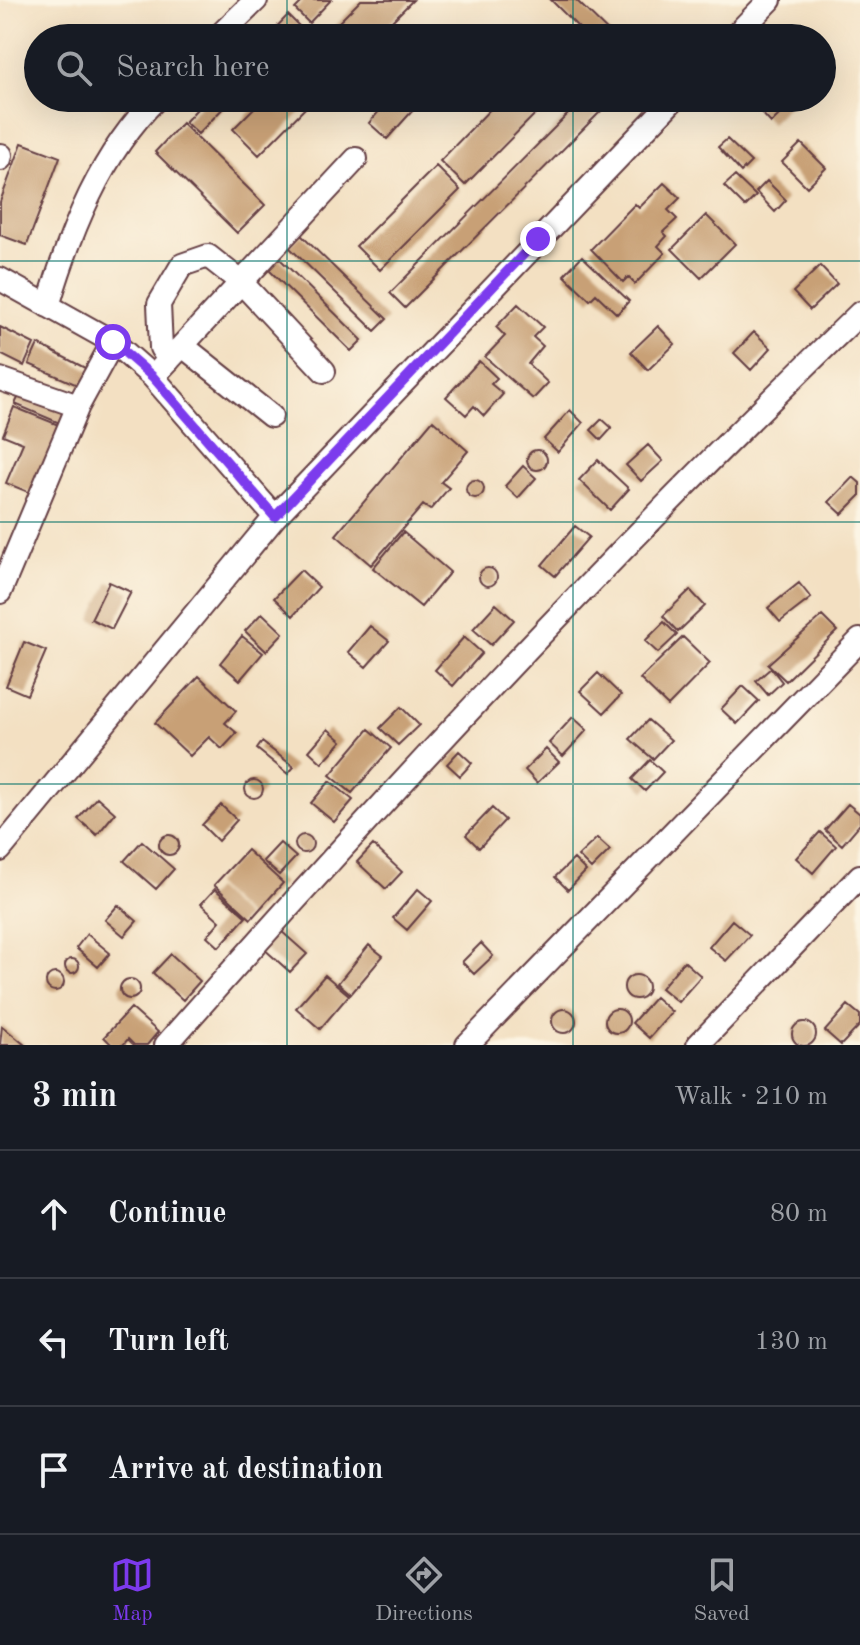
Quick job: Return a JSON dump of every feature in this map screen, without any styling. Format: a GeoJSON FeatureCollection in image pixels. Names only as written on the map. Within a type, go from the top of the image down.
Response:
{"type":"FeatureCollection","features":[{"type":"Feature","properties":{"kind":"street"},"geometry":{"type":"LineString","coordinates":[[231,24],[256,0]]}},
{"type":"Feature","properties":{"kind":"street"},"geometry":{"type":"LineString","coordinates":[[747,24],[770,0]]}},
{"type":"Feature","properties":{"kind":"street"},"geometry":{"type":"LineString","coordinates":[[48,306],[69,236],[113,155],[142,112]]}},
{"type":"Feature","properties":{"kind":"street"},"geometry":{"type":"LineString","coordinates":[[0,850],[275,517],[662,112]]}},
{"type":"Feature","properties":{"kind":"street"},"geometry":{"type":"LineString","coordinates":[[153,377],[356,159]]}},
{"type":"Feature","properties":{"kind":"street"},"geometry":{"type":"LineString","coordinates":[[271,416],[176,353],[161,348],[159,304],[182,265],[208,256],[241,282],[324,371]]}},
{"type":"Feature","properties":{"kind":"street"},"geometry":{"type":"LineString","coordinates":[[0,279],[113,342],[153,377],[275,517]]}},
{"type":"Feature","properties":{"kind":"street"},"geometry":{"type":"LineString","coordinates":[[166,1045],[255,944],[703,465],[860,313]]}},
{"type":"Feature","properties":{"kind":"street"},"geometry":{"type":"LineString","coordinates":[[0,592],[78,406],[113,342]]}},
{"type":"Feature","properties":{"kind":"street"},"geometry":{"type":"LineString","coordinates":[[0,379],[78,406]]}},
{"type":"Feature","properties":{"kind":"street"},"geometry":{"type":"LineString","coordinates":[[467,1045],[860,640]]}},
{"type":"Feature","properties":{"kind":"street"},"geometry":{"type":"LineString","coordinates":[[698,1045],[860,876]]}},
{"type":"Feature","properties":{"kind":"building"},"geometry":{"type":"Polygon","coordinates":[[[304,0],[331,0],[309,23],[295,9],[304,0]]]}},
{"type":"Feature","properties":{"kind":"building"},"geometry":{"type":"Polygon","coordinates":[[[361,0],[413,0],[389,24],[337,24],[361,0]]]}},
{"type":"Feature","properties":{"kind":"building"},"geometry":{"type":"Polygon","coordinates":[[[551,0],[576,0],[601,24],[575,24],[551,0]]]}},
{"type":"Feature","properties":{"kind":"building"},"geometry":{"type":"Polygon","coordinates":[[[288,15],[297,24],[279,24],[288,15]]]}},
{"type":"Feature","properties":{"kind":"building"},"geometry":{"type":"Polygon","coordinates":[[[194,112],[219,112],[198,134],[185,122],[194,112]]]}},
{"type":"Feature","properties":{"kind":"building"},"geometry":{"type":"Polygon","coordinates":[[[250,112],[301,112],[259,155],[233,129],[250,112]]]}},
{"type":"Feature","properties":{"kind":"building"},"geometry":{"type":"Polygon","coordinates":[[[378,112],[411,112],[387,139],[369,123],[378,112]]]}},
{"type":"Feature","properties":{"kind":"building"},"geometry":{"type":"Polygon","coordinates":[[[487,112],[537,112],[465,185],[440,161],[487,112]]]}},
{"type":"Feature","properties":{"kind":"building"},"geometry":{"type":"Polygon","coordinates":[[[570,112],[600,112],[405,308],[390,293],[570,112]]]}},
{"type":"Feature","properties":{"kind":"building"},"geometry":{"type":"Polygon","coordinates":[[[761,112],[782,112],[771,123],[761,112]]]}},
{"type":"Feature","properties":{"kind":"building"},"geometry":{"type":"Polygon","coordinates":[[[182,123],[265,205],[237,233],[155,152],[182,123]]]}},
{"type":"Feature","properties":{"kind":"building"},"geometry":{"type":"Polygon","coordinates":[[[727,139],[751,162],[741,172],[718,147],[727,139]]]}},
{"type":"Feature","properties":{"kind":"building"},"geometry":{"type":"Polygon","coordinates":[[[22,143],[60,157],[27,245],[0,235],[0,202],[22,143]]]}},
{"type":"Feature","properties":{"kind":"building"},"geometry":{"type":"Polygon","coordinates":[[[801,143],[826,168],[807,187],[782,162],[801,143]]]}},
{"type":"Feature","properties":{"kind":"building"},"geometry":{"type":"Polygon","coordinates":[[[436,166],[460,190],[380,270],[356,246],[436,166]]]}},
{"type":"Feature","properties":{"kind":"building"},"geometry":{"type":"Polygon","coordinates":[[[735,176],[756,196],[745,207],[724,186],[735,176]]]}},
{"type":"Feature","properties":{"kind":"building"},"geometry":{"type":"Polygon","coordinates":[[[767,181],[786,200],[775,212],[756,192],[767,181]]]}},
{"type":"Feature","properties":{"kind":"building"},"geometry":{"type":"Polygon","coordinates":[[[664,183],[680,198],[668,210],[677,219],[663,232],[667,236],[658,246],[665,253],[635,284],[628,277],[623,282],[591,249],[635,204],[639,208],[664,183]]]}},
{"type":"Feature","properties":{"kind":"building"},"geometry":{"type":"Polygon","coordinates":[[[706,215],[735,244],[701,278],[672,249],[706,215]]]}},
{"type":"Feature","properties":{"kind":"building"},"geometry":{"type":"Polygon","coordinates":[[[301,235],[387,319],[375,331],[289,247],[301,235]]]}},
{"type":"Feature","properties":{"kind":"building"},"geometry":{"type":"Polygon","coordinates":[[[582,256],[629,301],[617,314],[596,294],[590,300],[564,275],[582,256]]]}},
{"type":"Feature","properties":{"kind":"building"},"geometry":{"type":"Polygon","coordinates":[[[279,258],[362,340],[351,351],[268,269],[279,258]]]}},
{"type":"Feature","properties":{"kind":"building"},"geometry":{"type":"Polygon","coordinates":[[[820,266],[837,284],[810,310],[793,292],[820,266]]]}},
{"type":"Feature","properties":{"kind":"building"},"geometry":{"type":"Polygon","coordinates":[[[518,304],[543,327],[533,337],[543,346],[528,364],[548,383],[533,399],[485,357],[505,336],[496,327],[518,304]]]}},
{"type":"Feature","properties":{"kind":"building"},"geometry":{"type":"Polygon","coordinates":[[[658,326],[675,344],[648,370],[631,352],[658,326]]]}},
{"type":"Feature","properties":{"kind":"building"},"geometry":{"type":"Polygon","coordinates":[[[0,327],[34,344],[24,366],[0,354],[0,327]]]}},
{"type":"Feature","properties":{"kind":"building"},"geometry":{"type":"Polygon","coordinates":[[[754,332],[771,348],[751,370],[734,353],[754,332]]]}},
{"type":"Feature","properties":{"kind":"building"},"geometry":{"type":"Polygon","coordinates":[[[38,344],[91,371],[82,387],[29,364],[38,344]]]}},
{"type":"Feature","properties":{"kind":"building"},"geometry":{"type":"Polygon","coordinates":[[[479,361],[497,378],[491,384],[503,394],[484,416],[474,406],[466,415],[446,397],[479,361]]]}},
{"type":"Feature","properties":{"kind":"building"},"geometry":{"type":"Polygon","coordinates":[[[23,388],[72,405],[62,424],[15,404],[23,388]]]}},
{"type":"Feature","properties":{"kind":"building"},"geometry":{"type":"Polygon","coordinates":[[[14,407],[61,426],[33,494],[6,483],[23,443],[3,435],[14,407]]]}},
{"type":"Feature","properties":{"kind":"building"},"geometry":{"type":"Polygon","coordinates":[[[570,410],[583,423],[558,452],[544,439],[570,410]]]}},
{"type":"Feature","properties":{"kind":"building"},"geometry":{"type":"Polygon","coordinates":[[[602,419],[612,428],[601,440],[591,430],[602,419]]]}},
{"type":"Feature","properties":{"kind":"building"},"geometry":{"type":"Polygon","coordinates":[[[433,420],[468,451],[441,482],[449,488],[430,510],[423,505],[371,565],[336,535],[433,420]]]}},
{"type":"Feature","properties":{"kind":"building"},"geometry":{"type":"Polygon","coordinates":[[[648,445],[663,461],[641,481],[626,465],[648,445]]]}},
{"type":"Feature","properties":{"kind":"building"},"geometry":{"type":"Polygon","coordinates":[[[537,450],[544,453],[547,460],[544,467],[537,470],[530,467],[527,460],[530,453],[537,450]]]}},
{"type":"Feature","properties":{"kind":"building"},"geometry":{"type":"Polygon","coordinates":[[[598,460],[629,489],[610,510],[579,480],[598,460]]]}},
{"type":"Feature","properties":{"kind":"building"},"geometry":{"type":"Polygon","coordinates":[[[523,466],[536,478],[518,498],[505,486],[523,466]]]}},
{"type":"Feature","properties":{"kind":"building"},"geometry":{"type":"Polygon","coordinates":[[[853,477],[860,483],[860,496],[842,514],[829,502],[853,477]]]}},
{"type":"Feature","properties":{"kind":"building"},"geometry":{"type":"Polygon","coordinates":[[[471,480],[479,480],[484,489],[482,496],[471,498],[466,493],[466,485],[471,480]]]}},
{"type":"Feature","properties":{"kind":"building"},"geometry":{"type":"Polygon","coordinates":[[[575,526],[589,537],[555,576],[542,565],[575,526]]]}},
{"type":"Feature","properties":{"kind":"building"},"geometry":{"type":"Polygon","coordinates":[[[403,532],[450,572],[421,607],[373,568],[403,532]]]}},
{"type":"Feature","properties":{"kind":"building"},"geometry":{"type":"Polygon","coordinates":[[[488,568],[497,577],[488,586],[479,577],[488,568]]]}},
{"type":"Feature","properties":{"kind":"building"},"geometry":{"type":"Polygon","coordinates":[[[301,570],[319,587],[293,616],[274,598],[301,570]]]}},
{"type":"Feature","properties":{"kind":"building"},"geometry":{"type":"Polygon","coordinates":[[[109,582],[131,592],[112,629],[91,619],[109,582]]]}},
{"type":"Feature","properties":{"kind":"building"},"geometry":{"type":"Polygon","coordinates":[[[799,583],[811,598],[780,622],[768,608],[799,583]]]}},
{"type":"Feature","properties":{"kind":"building"},"geometry":{"type":"Polygon","coordinates":[[[690,590],[705,606],[678,632],[663,616],[690,590]]]}},
{"type":"Feature","properties":{"kind":"building"},"geometry":{"type":"Polygon","coordinates":[[[496,604],[514,620],[491,645],[473,629],[496,604]]]}},
{"type":"Feature","properties":{"kind":"building"},"geometry":{"type":"Polygon","coordinates":[[[262,613],[283,633],[266,651],[245,631],[262,613]]]}},
{"type":"Feature","properties":{"kind":"building"},"geometry":{"type":"Polygon","coordinates":[[[822,616],[837,631],[786,681],[768,664],[822,616]]]}},
{"type":"Feature","properties":{"kind":"building"},"geometry":{"type":"Polygon","coordinates":[[[664,622],[677,635],[658,653],[645,641],[664,622]]]}},
{"type":"Feature","properties":{"kind":"building"},"geometry":{"type":"Polygon","coordinates":[[[370,626],[389,641],[366,667],[348,652],[370,626]]]}},
{"type":"Feature","properties":{"kind":"building"},"geometry":{"type":"Polygon","coordinates":[[[242,636],[263,653],[240,680],[220,663],[242,636]]]}},
{"type":"Feature","properties":{"kind":"building"},"geometry":{"type":"Polygon","coordinates":[[[464,637],[482,653],[453,686],[435,670],[464,637]]]}},
{"type":"Feature","properties":{"kind":"building"},"geometry":{"type":"Polygon","coordinates":[[[683,637],[710,663],[668,706],[640,679],[683,637]]]}},
{"type":"Feature","properties":{"kind":"building"},"geometry":{"type":"Polygon","coordinates":[[[24,642],[46,651],[27,695],[6,686],[24,642]]]}},
{"type":"Feature","properties":{"kind":"building"},"geometry":{"type":"Polygon","coordinates":[[[771,668],[782,682],[768,695],[756,681],[771,668]]]}},
{"type":"Feature","properties":{"kind":"building"},"geometry":{"type":"Polygon","coordinates":[[[598,673],[621,695],[604,713],[580,691],[598,673]]]}},
{"type":"Feature","properties":{"kind":"building"},"geometry":{"type":"Polygon","coordinates":[[[199,676],[236,711],[225,723],[237,733],[222,749],[209,737],[190,756],[155,723],[199,676]]]}},
{"type":"Feature","properties":{"kind":"building"},"geometry":{"type":"Polygon","coordinates":[[[743,686],[759,701],[737,724],[721,709],[743,686]]]}},
{"type":"Feature","properties":{"kind":"building"},"geometry":{"type":"Polygon","coordinates":[[[401,707],[419,725],[398,745],[380,728],[401,707]]]}},
{"type":"Feature","properties":{"kind":"building"},"geometry":{"type":"Polygon","coordinates":[[[573,717],[587,730],[563,756],[549,743],[573,717]]]}},
{"type":"Feature","properties":{"kind":"building"},"geometry":{"type":"Polygon","coordinates":[[[648,720],[671,740],[653,759],[630,739],[648,720]]]}},
{"type":"Feature","properties":{"kind":"building"},"geometry":{"type":"Polygon","coordinates":[[[328,729],[342,741],[322,763],[309,751],[328,729]]]}},
{"type":"Feature","properties":{"kind":"building"},"geometry":{"type":"Polygon","coordinates":[[[369,729],[391,748],[352,793],[330,775],[369,729]]]}},
{"type":"Feature","properties":{"kind":"building"},"geometry":{"type":"Polygon","coordinates":[[[262,742],[294,767],[288,774],[257,749],[262,742]]]}},
{"type":"Feature","properties":{"kind":"building"},"geometry":{"type":"Polygon","coordinates":[[[546,749],[559,762],[537,783],[525,770],[546,749]]]}},
{"type":"Feature","properties":{"kind":"building"},"geometry":{"type":"Polygon","coordinates":[[[459,751],[472,763],[460,776],[447,764],[459,751]]]}},
{"type":"Feature","properties":{"kind":"building"},"geometry":{"type":"Polygon","coordinates":[[[650,760],[663,772],[645,791],[632,779],[650,760]]]}},
{"type":"Feature","properties":{"kind":"building"},"geometry":{"type":"Polygon","coordinates":[[[250,780],[258,780],[263,789],[261,796],[250,798],[245,793],[245,785],[250,780]]]}},
{"type":"Feature","properties":{"kind":"building"},"geometry":{"type":"Polygon","coordinates":[[[330,781],[353,800],[334,822],[311,803],[330,781]]]}},
{"type":"Feature","properties":{"kind":"building"},"geometry":{"type":"Polygon","coordinates":[[[97,797],[115,813],[97,835],[78,819],[97,797]]]}},
{"type":"Feature","properties":{"kind":"building"},"geometry":{"type":"Polygon","coordinates":[[[848,804],[860,814],[860,824],[842,845],[825,830],[848,804]]]}},
{"type":"Feature","properties":{"kind":"building"},"geometry":{"type":"Polygon","coordinates":[[[221,805],[237,820],[218,841],[202,825],[221,805]]]}},
{"type":"Feature","properties":{"kind":"building"},"geometry":{"type":"Polygon","coordinates":[[[492,808],[505,820],[479,848],[466,835],[492,808]]]}},
{"type":"Feature","properties":{"kind":"building"},"geometry":{"type":"Polygon","coordinates":[[[820,832],[836,846],[813,873],[796,858],[820,832]]]}},
{"type":"Feature","properties":{"kind":"building"},"geometry":{"type":"Polygon","coordinates":[[[169,835],[176,838],[179,845],[176,852],[169,855],[162,852],[159,845],[162,838],[169,835]]]}},
{"type":"Feature","properties":{"kind":"building"},"geometry":{"type":"Polygon","coordinates":[[[304,835],[313,844],[304,853],[295,844],[304,835]]]}},
{"type":"Feature","properties":{"kind":"building"},"geometry":{"type":"Polygon","coordinates":[[[597,838],[610,850],[591,869],[578,856],[597,838]]]}},
{"type":"Feature","properties":{"kind":"building"},"geometry":{"type":"Polygon","coordinates":[[[142,841],[174,869],[156,889],[124,861],[142,841]]]}},
{"type":"Feature","properties":{"kind":"building"},"geometry":{"type":"Polygon","coordinates":[[[280,843],[296,857],[279,875],[263,861],[280,843]]]}},
{"type":"Feature","properties":{"kind":"building"},"geometry":{"type":"Polygon","coordinates":[[[373,845],[402,872],[386,889],[357,862],[373,845]]]}},
{"type":"Feature","properties":{"kind":"building"},"geometry":{"type":"Polygon","coordinates":[[[247,850],[283,883],[251,919],[214,885],[247,850]]]}},
{"type":"Feature","properties":{"kind":"building"},"geometry":{"type":"Polygon","coordinates":[[[574,859],[586,871],[568,890],[555,877],[574,859]]]}},
{"type":"Feature","properties":{"kind":"building"},"geometry":{"type":"Polygon","coordinates":[[[215,889],[246,917],[219,947],[207,936],[220,921],[201,904],[215,889]]]}},
{"type":"Feature","properties":{"kind":"building"},"geometry":{"type":"Polygon","coordinates":[[[418,889],[432,901],[407,930],[393,918],[418,889]]]}},
{"type":"Feature","properties":{"kind":"building"},"geometry":{"type":"Polygon","coordinates":[[[118,905],[137,921],[124,936],[105,920],[118,905]]]}},
{"type":"Feature","properties":{"kind":"building"},"geometry":{"type":"Polygon","coordinates":[[[732,920],[750,935],[726,961],[709,947],[732,920]]]}},
{"type":"Feature","properties":{"kind":"building"},"geometry":{"type":"Polygon","coordinates":[[[280,930],[307,954],[290,972],[263,948],[280,930]]]}},
{"type":"Feature","properties":{"kind":"building"},"geometry":{"type":"Polygon","coordinates":[[[87,934],[110,953],[98,967],[76,948],[87,934]]]}},
{"type":"Feature","properties":{"kind":"building"},"geometry":{"type":"Polygon","coordinates":[[[481,943],[493,956],[474,974],[462,962],[481,943]]]}},
{"type":"Feature","properties":{"kind":"building"},"geometry":{"type":"Polygon","coordinates":[[[369,945],[383,956],[351,994],[338,983],[369,945]]]}},
{"type":"Feature","properties":{"kind":"building"},"geometry":{"type":"Polygon","coordinates":[[[171,954],[200,981],[183,1000],[153,973],[171,954]]]}},
{"type":"Feature","properties":{"kind":"building"},"geometry":{"type":"Polygon","coordinates":[[[72,959],[79,966],[72,973],[65,966],[72,959]]]}},
{"type":"Feature","properties":{"kind":"building"},"geometry":{"type":"Polygon","coordinates":[[[684,961],[701,976],[678,1002],[661,988],[684,961]]]}},
{"type":"Feature","properties":{"kind":"building"},"geometry":{"type":"Polygon","coordinates":[[[55,973],[64,982],[55,991],[46,982],[55,973]]]}},
{"type":"Feature","properties":{"kind":"building"},"geometry":{"type":"Polygon","coordinates":[[[325,975],[349,995],[320,1029],[296,1008],[325,975]]]}},
{"type":"Feature","properties":{"kind":"building"},"geometry":{"type":"Polygon","coordinates":[[[636,975],[647,982],[648,987],[641,998],[636,999],[625,992],[624,987],[631,976],[636,975]]]}},
{"type":"Feature","properties":{"kind":"building"},"geometry":{"type":"Polygon","coordinates":[[[126,979],[134,979],[140,989],[134,999],[126,999],[120,993],[120,985],[126,979]]]}},
{"type":"Feature","properties":{"kind":"building"},"geometry":{"type":"Polygon","coordinates":[[[655,997],[672,1012],[649,1038],[632,1023],[655,997]]]}},
{"type":"Feature","properties":{"kind":"building"},"geometry":{"type":"Polygon","coordinates":[[[848,1005],[860,1015],[860,1025],[841,1045],[825,1031],[848,1005]]]}},
{"type":"Feature","properties":{"kind":"building"},"geometry":{"type":"Polygon","coordinates":[[[131,1008],[158,1032],[147,1045],[134,1045],[128,1039],[123,1045],[112,1045],[104,1037],[131,1008]]]}},
{"type":"Feature","properties":{"kind":"building"},"geometry":{"type":"Polygon","coordinates":[[[564,1009],[575,1016],[576,1021],[569,1032],[564,1033],[553,1026],[552,1021],[559,1010],[564,1009]]]}},
{"type":"Feature","properties":{"kind":"building"},"geometry":{"type":"Polygon","coordinates":[[[617,1009],[628,1016],[629,1021],[622,1032],[617,1033],[606,1026],[605,1021],[612,1010],[617,1009]]]}},
{"type":"Feature","properties":{"kind":"building"},"geometry":{"type":"Polygon","coordinates":[[[800,1023],[808,1023],[815,1030],[815,1038],[808,1045],[800,1045],[793,1038],[793,1030],[800,1023]]]}},
{"type":"Feature","properties":{"kind":"building"},"geometry":{"type":"Polygon","coordinates":[[[2,1026],[25,1045],[0,1045],[2,1026]]]}},
{"type":"Feature","properties":{"kind":"route"},"geometry":{"type":"LineString","coordinates":[[113,342],[153,377],[275,517],[538,239]]}}]}
